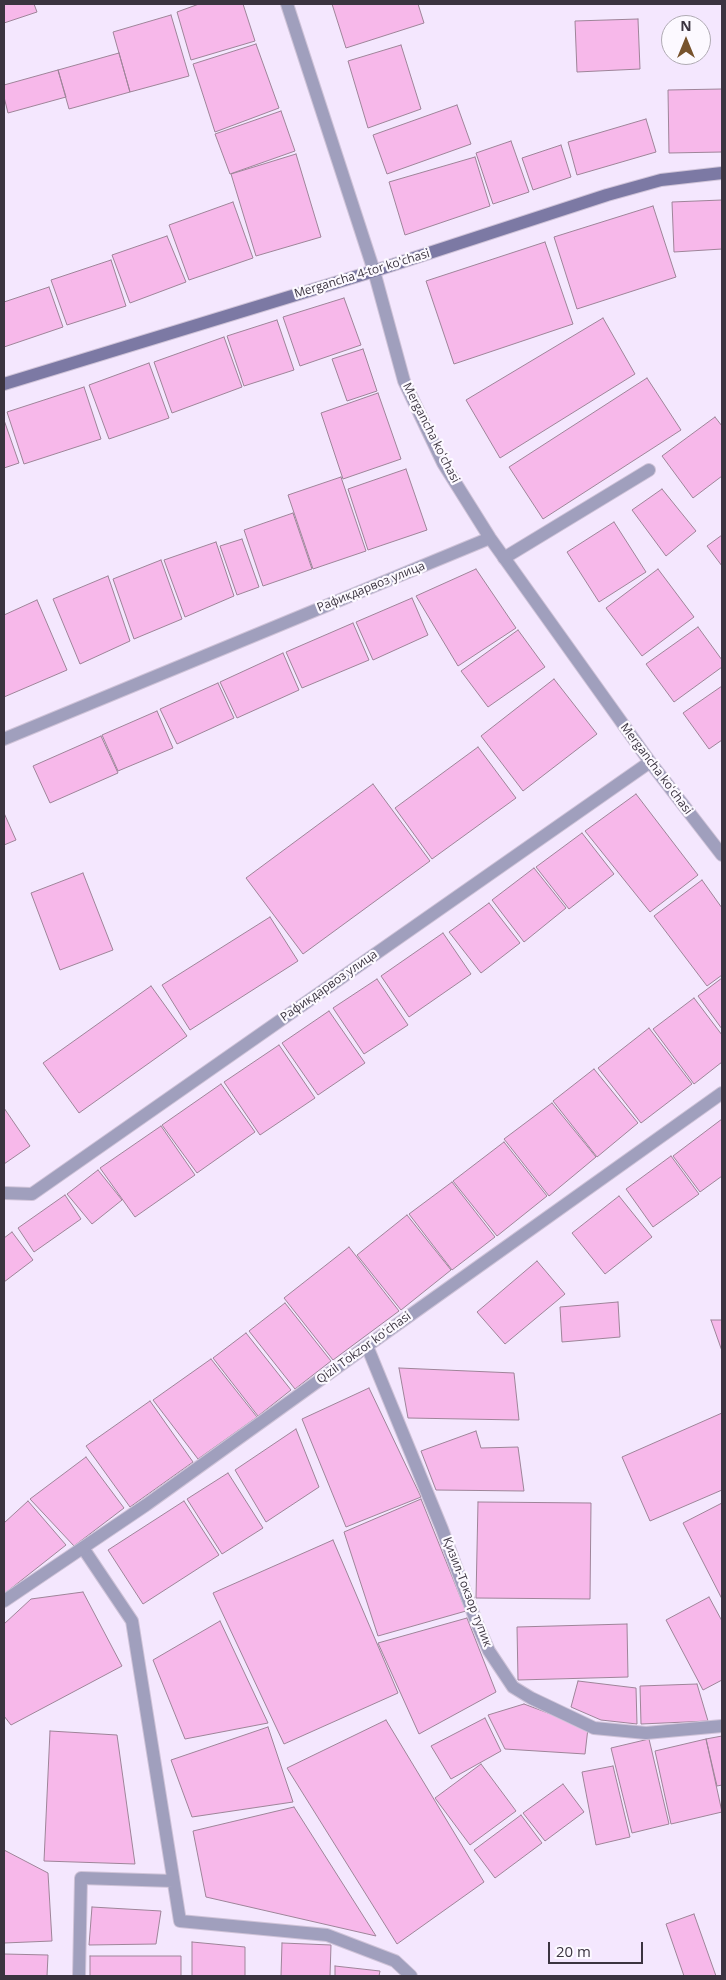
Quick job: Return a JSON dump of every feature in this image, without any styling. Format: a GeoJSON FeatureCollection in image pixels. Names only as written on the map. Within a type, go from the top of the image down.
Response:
{"type":"FeatureCollection","features":[{"type":"Feature","properties":{"kind":"main road","name":"Mergancha 4-tor ko'chasi"},"geometry":{"type":"LineString","coordinates":[[4,384],[374,271],[607,195],[661,180],[722,173]]}},
{"type":"Feature","properties":{"kind":"street","name":"Mergancha koʻchasi"},"geometry":{"type":"LineString","coordinates":[[287,4],[374,271],[404,380],[443,463],[504,558],[650,762],[722,855]]}},
{"type":"Feature","properties":{"kind":"street"},"geometry":{"type":"LineString","coordinates":[[504,558],[648,470]]}},
{"type":"Feature","properties":{"kind":"street","name":"Рафикдарвоз улица"},"geometry":{"type":"LineString","coordinates":[[4,739],[490,538]]}},
{"type":"Feature","properties":{"kind":"street","name":"Рафикдарвоз улица"},"geometry":{"type":"LineString","coordinates":[[4,1193],[32,1194],[650,762]]}},
{"type":"Feature","properties":{"kind":"street","name":"Qizil Tokzor koʻchasi"},"geometry":{"type":"LineString","coordinates":[[4,1601],[146,1505],[722,1093]]}},
{"type":"Feature","properties":{"kind":"street","name":"Қизил-Токзор тупик"},"geometry":{"type":"LineString","coordinates":[[366,1346],[442,1529],[476,1621],[489,1651],[513,1687],[531,1698],[594,1728],[646,1733],[722,1726]]}},
{"type":"Feature","properties":{"kind":"street"},"geometry":{"type":"LineString","coordinates":[[83,1548],[132,1621],[180,1921],[327,1936],[395,1961],[411,1976]]}},
{"type":"Feature","properties":{"kind":"street"},"geometry":{"type":"LineString","coordinates":[[79,1976],[80,1878],[173,1881]]}},
{"type":"Feature","properties":{"kind":"building"},"geometry":{"type":"Polygon","coordinates":[[[4,4],[34,4],[37,12],[4,23],[4,4]]]}},
{"type":"Feature","properties":{"kind":"building"},"geometry":{"type":"Polygon","coordinates":[[[199,4],[243,4],[255,41],[191,60],[177,12],[199,4]]]}},
{"type":"Feature","properties":{"kind":"building"},"geometry":{"type":"Polygon","coordinates":[[[332,4],[418,4],[424,23],[346,48],[332,4]]]}},
{"type":"Feature","properties":{"kind":"building"},"geometry":{"type":"Polygon","coordinates":[[[171,15],[189,76],[130,92],[113,32],[171,15]]]}},
{"type":"Feature","properties":{"kind":"building"},"geometry":{"type":"Polygon","coordinates":[[[638,19],[640,69],[577,72],[575,21],[638,19]]]}},
{"type":"Feature","properties":{"kind":"building"},"geometry":{"type":"Polygon","coordinates":[[[256,44],[279,108],[215,132],[193,64],[256,44]]]}},
{"type":"Feature","properties":{"kind":"building"},"geometry":{"type":"Polygon","coordinates":[[[401,45],[421,109],[368,128],[348,61],[401,45]]]}},
{"type":"Feature","properties":{"kind":"building"},"geometry":{"type":"Polygon","coordinates":[[[119,53],[130,92],[69,109],[58,70],[119,53]]]}},
{"type":"Feature","properties":{"kind":"building"},"geometry":{"type":"Polygon","coordinates":[[[58,70],[66,97],[8,113],[4,97],[4,85],[58,70]]]}},
{"type":"Feature","properties":{"kind":"building"},"geometry":{"type":"Polygon","coordinates":[[[722,89],[722,152],[669,153],[668,90],[722,89]]]}},
{"type":"Feature","properties":{"kind":"building"},"geometry":{"type":"Polygon","coordinates":[[[457,105],[471,144],[387,174],[373,135],[457,105]]]}},
{"type":"Feature","properties":{"kind":"building"},"geometry":{"type":"Polygon","coordinates":[[[281,111],[295,151],[230,174],[215,134],[281,111]]]}},
{"type":"Feature","properties":{"kind":"building"},"geometry":{"type":"Polygon","coordinates":[[[646,119],[656,152],[577,175],[568,142],[646,119]]]}},
{"type":"Feature","properties":{"kind":"building"},"geometry":{"type":"Polygon","coordinates":[[[511,141],[529,192],[493,204],[476,153],[511,141]]]}},
{"type":"Feature","properties":{"kind":"building"},"geometry":{"type":"Polygon","coordinates":[[[561,145],[571,177],[533,190],[522,158],[561,145]]]}},
{"type":"Feature","properties":{"kind":"building"},"geometry":{"type":"Polygon","coordinates":[[[296,154],[321,237],[256,256],[231,174],[296,154]]]}},
{"type":"Feature","properties":{"kind":"building"},"geometry":{"type":"Polygon","coordinates":[[[475,157],[490,206],[405,235],[389,182],[475,157]]]}},
{"type":"Feature","properties":{"kind":"building"},"geometry":{"type":"Polygon","coordinates":[[[722,200],[722,249],[674,252],[672,202],[722,200]]]}},
{"type":"Feature","properties":{"kind":"building"},"geometry":{"type":"Polygon","coordinates":[[[233,202],[253,258],[189,280],[169,225],[233,202]]]}},
{"type":"Feature","properties":{"kind":"building"},"geometry":{"type":"Polygon","coordinates":[[[653,206],[676,277],[577,309],[554,237],[653,206]]]}},
{"type":"Feature","properties":{"kind":"building"},"geometry":{"type":"Polygon","coordinates":[[[167,236],[186,282],[130,303],[112,255],[167,236]]]}},
{"type":"Feature","properties":{"kind":"building"},"geometry":{"type":"Polygon","coordinates":[[[545,242],[573,324],[454,364],[426,281],[545,242]]]}},
{"type":"Feature","properties":{"kind":"building"},"geometry":{"type":"Polygon","coordinates":[[[111,260],[126,306],[67,325],[51,280],[111,260]]]}},
{"type":"Feature","properties":{"kind":"building"},"geometry":{"type":"Polygon","coordinates":[[[49,287],[63,327],[4,347],[4,302],[49,287]]]}},
{"type":"Feature","properties":{"kind":"building"},"geometry":{"type":"Polygon","coordinates":[[[344,298],[361,345],[300,366],[283,317],[344,298]]]}},
{"type":"Feature","properties":{"kind":"building"},"geometry":{"type":"Polygon","coordinates":[[[603,318],[635,374],[500,458],[466,400],[603,318]]]}},
{"type":"Feature","properties":{"kind":"building"},"geometry":{"type":"Polygon","coordinates":[[[277,320],[294,370],[244,386],[227,336],[277,320]]]}},
{"type":"Feature","properties":{"kind":"building"},"geometry":{"type":"Polygon","coordinates":[[[224,337],[242,387],[172,413],[154,362],[224,337]]]}},
{"type":"Feature","properties":{"kind":"building"},"geometry":{"type":"Polygon","coordinates":[[[363,349],[377,391],[347,401],[332,359],[363,349]]]}},
{"type":"Feature","properties":{"kind":"building"},"geometry":{"type":"Polygon","coordinates":[[[149,363],[169,418],[109,439],[89,385],[149,363]]]}},
{"type":"Feature","properties":{"kind":"building"},"geometry":{"type":"Polygon","coordinates":[[[647,378],[681,430],[543,519],[509,467],[647,378]]]}},
{"type":"Feature","properties":{"kind":"building"},"geometry":{"type":"Polygon","coordinates":[[[84,387],[101,439],[24,464],[7,412],[84,387]]]}},
{"type":"Feature","properties":{"kind":"building"},"geometry":{"type":"Polygon","coordinates":[[[378,393],[401,459],[343,479],[321,413],[378,393]]]}},
{"type":"Feature","properties":{"kind":"building"},"geometry":{"type":"Polygon","coordinates":[[[715,417],[722,426],[722,476],[693,498],[662,456],[715,417]]]}},
{"type":"Feature","properties":{"kind":"building"},"geometry":{"type":"Polygon","coordinates":[[[4,420],[19,463],[4,468],[4,420]]]}},
{"type":"Feature","properties":{"kind":"building"},"geometry":{"type":"Polygon","coordinates":[[[406,469],[427,530],[368,550],[348,489],[406,469]]]}},
{"type":"Feature","properties":{"kind":"building"},"geometry":{"type":"Polygon","coordinates":[[[341,477],[366,551],[313,569],[288,495],[341,477]]]}},
{"type":"Feature","properties":{"kind":"building"},"geometry":{"type":"Polygon","coordinates":[[[662,489],[696,531],[666,556],[632,510],[662,489]]]}},
{"type":"Feature","properties":{"kind":"building"},"geometry":{"type":"Polygon","coordinates":[[[293,513],[312,569],[263,586],[244,530],[293,513]]]}},
{"type":"Feature","properties":{"kind":"building"},"geometry":{"type":"Polygon","coordinates":[[[614,522],[646,572],[599,602],[567,552],[614,522]]]}},
{"type":"Feature","properties":{"kind":"building"},"geometry":{"type":"Polygon","coordinates":[[[722,535],[722,566],[707,546],[722,535]]]}},
{"type":"Feature","properties":{"kind":"building"},"geometry":{"type":"Polygon","coordinates":[[[242,539],[259,587],[237,595],[220,546],[242,539]]]}},
{"type":"Feature","properties":{"kind":"building"},"geometry":{"type":"Polygon","coordinates":[[[216,542],[234,596],[185,617],[164,560],[216,542]]]}},
{"type":"Feature","properties":{"kind":"building"},"geometry":{"type":"Polygon","coordinates":[[[161,560],[182,619],[134,639],[113,579],[161,560]]]}},
{"type":"Feature","properties":{"kind":"building"},"geometry":{"type":"Polygon","coordinates":[[[476,569],[516,628],[458,666],[416,596],[476,569]]]}},
{"type":"Feature","properties":{"kind":"building"},"geometry":{"type":"Polygon","coordinates":[[[658,569],[694,617],[642,656],[606,608],[658,569]]]}},
{"type":"Feature","properties":{"kind":"building"},"geometry":{"type":"Polygon","coordinates":[[[108,576],[130,641],[80,664],[53,599],[108,576]]]}},
{"type":"Feature","properties":{"kind":"building"},"geometry":{"type":"Polygon","coordinates":[[[412,598],[428,635],[373,660],[356,622],[412,598]]]}},
{"type":"Feature","properties":{"kind":"building"},"geometry":{"type":"Polygon","coordinates":[[[37,600],[67,670],[4,697],[4,615],[37,600]]]}},
{"type":"Feature","properties":{"kind":"building"},"geometry":{"type":"Polygon","coordinates":[[[353,623],[369,660],[302,688],[286,652],[353,623]]]}},
{"type":"Feature","properties":{"kind":"building"},"geometry":{"type":"Polygon","coordinates":[[[698,627],[722,660],[722,667],[674,702],[646,664],[698,627]]]}},
{"type":"Feature","properties":{"kind":"building"},"geometry":{"type":"Polygon","coordinates":[[[518,630],[545,667],[488,707],[461,671],[518,630]]]}},
{"type":"Feature","properties":{"kind":"building"},"geometry":{"type":"Polygon","coordinates":[[[283,653],[299,690],[237,718],[220,682],[283,653]]]}},
{"type":"Feature","properties":{"kind":"building"},"geometry":{"type":"Polygon","coordinates":[[[554,679],[597,734],[523,791],[481,736],[554,679]]]}},
{"type":"Feature","properties":{"kind":"building"},"geometry":{"type":"Polygon","coordinates":[[[218,683],[234,718],[177,744],[160,709],[218,683]]]}},
{"type":"Feature","properties":{"kind":"building"},"geometry":{"type":"Polygon","coordinates":[[[722,686],[722,740],[709,749],[683,713],[722,686]]]}},
{"type":"Feature","properties":{"kind":"building"},"geometry":{"type":"Polygon","coordinates":[[[157,711],[173,748],[118,771],[102,735],[157,711]]]}},
{"type":"Feature","properties":{"kind":"building"},"geometry":{"type":"Polygon","coordinates":[[[101,736],[118,773],[50,803],[33,766],[101,736]]]}},
{"type":"Feature","properties":{"kind":"building"},"geometry":{"type":"Polygon","coordinates":[[[478,747],[516,798],[432,859],[395,808],[478,747]]]}},
{"type":"Feature","properties":{"kind":"building"},"geometry":{"type":"Polygon","coordinates":[[[373,784],[430,861],[303,954],[246,878],[373,784]]]}},
{"type":"Feature","properties":{"kind":"building"},"geometry":{"type":"Polygon","coordinates":[[[636,794],[698,875],[650,912],[585,831],[636,794]]]}},
{"type":"Feature","properties":{"kind":"building"},"geometry":{"type":"Polygon","coordinates":[[[4,813],[16,840],[4,845],[4,813]]]}},
{"type":"Feature","properties":{"kind":"building"},"geometry":{"type":"Polygon","coordinates":[[[582,833],[614,874],[569,909],[536,867],[582,833]]]}},
{"type":"Feature","properties":{"kind":"building"},"geometry":{"type":"Polygon","coordinates":[[[534,868],[566,908],[524,942],[492,900],[534,868]]]}},
{"type":"Feature","properties":{"kind":"building"},"geometry":{"type":"Polygon","coordinates":[[[83,873],[113,950],[60,970],[31,893],[83,873]]]}},
{"type":"Feature","properties":{"kind":"building"},"geometry":{"type":"Polygon","coordinates":[[[702,880],[722,908],[722,975],[707,986],[654,916],[702,880]]]}},
{"type":"Feature","properties":{"kind":"building"},"geometry":{"type":"Polygon","coordinates":[[[489,903],[520,943],[481,973],[449,932],[489,903]]]}},
{"type":"Feature","properties":{"kind":"building"},"geometry":{"type":"Polygon","coordinates":[[[270,917],[298,961],[190,1030],[162,985],[270,917]]]}},
{"type":"Feature","properties":{"kind":"building"},"geometry":{"type":"Polygon","coordinates":[[[443,933],[471,974],[409,1017],[381,976],[443,933]]]}},
{"type":"Feature","properties":{"kind":"building"},"geometry":{"type":"Polygon","coordinates":[[[722,978],[722,1029],[698,996],[722,978]]]}},
{"type":"Feature","properties":{"kind":"building"},"geometry":{"type":"Polygon","coordinates":[[[377,979],[408,1025],[364,1054],[333,1008],[377,979]]]}},
{"type":"Feature","properties":{"kind":"building"},"geometry":{"type":"Polygon","coordinates":[[[151,986],[187,1036],[79,1113],[43,1063],[151,986]]]}},
{"type":"Feature","properties":{"kind":"building"},"geometry":{"type":"Polygon","coordinates":[[[694,998],[722,1035],[722,1062],[694,1084],[653,1029],[694,998]]]}},
{"type":"Feature","properties":{"kind":"building"},"geometry":{"type":"Polygon","coordinates":[[[329,1011],[365,1063],[318,1095],[282,1043],[329,1011]]]}},
{"type":"Feature","properties":{"kind":"building"},"geometry":{"type":"Polygon","coordinates":[[[649,1028],[692,1084],[641,1123],[598,1068],[649,1028]]]}},
{"type":"Feature","properties":{"kind":"building"},"geometry":{"type":"Polygon","coordinates":[[[279,1045],[315,1098],[260,1135],[224,1082],[279,1045]]]}},
{"type":"Feature","properties":{"kind":"building"},"geometry":{"type":"Polygon","coordinates":[[[594,1069],[638,1123],[597,1157],[553,1101],[594,1069]]]}},
{"type":"Feature","properties":{"kind":"building"},"geometry":{"type":"Polygon","coordinates":[[[221,1084],[255,1132],[197,1173],[162,1125],[221,1084]]]}},
{"type":"Feature","properties":{"kind":"building"},"geometry":{"type":"Polygon","coordinates":[[[552,1103],[596,1157],[549,1196],[504,1139],[552,1103]]]}},
{"type":"Feature","properties":{"kind":"building"},"geometry":{"type":"Polygon","coordinates":[[[4,1108],[30,1146],[4,1164],[4,1108]]]}},
{"type":"Feature","properties":{"kind":"building"},"geometry":{"type":"Polygon","coordinates":[[[722,1119],[722,1176],[700,1192],[673,1156],[722,1119]]]}},
{"type":"Feature","properties":{"kind":"building"},"geometry":{"type":"Polygon","coordinates":[[[161,1126],[195,1175],[135,1217],[100,1168],[161,1126]]]}},
{"type":"Feature","properties":{"kind":"building"},"geometry":{"type":"Polygon","coordinates":[[[504,1142],[547,1196],[497,1236],[453,1181],[504,1142]]]}},
{"type":"Feature","properties":{"kind":"building"},"geometry":{"type":"Polygon","coordinates":[[[671,1156],[699,1194],[653,1227],[626,1189],[671,1156]]]}},
{"type":"Feature","properties":{"kind":"building"},"geometry":{"type":"Polygon","coordinates":[[[98,1170],[122,1200],[92,1224],[67,1194],[98,1170]]]}},
{"type":"Feature","properties":{"kind":"building"},"geometry":{"type":"Polygon","coordinates":[[[452,1182],[495,1237],[452,1270],[409,1214],[452,1182]]]}},
{"type":"Feature","properties":{"kind":"building"},"geometry":{"type":"Polygon","coordinates":[[[65,1195],[81,1219],[34,1252],[18,1228],[65,1195]]]}},
{"type":"Feature","properties":{"kind":"building"},"geometry":{"type":"Polygon","coordinates":[[[619,1196],[652,1237],[605,1274],[572,1233],[619,1196]]]}},
{"type":"Feature","properties":{"kind":"building"},"geometry":{"type":"Polygon","coordinates":[[[407,1215],[451,1270],[401,1310],[357,1255],[407,1215]]]}},
{"type":"Feature","properties":{"kind":"building"},"geometry":{"type":"Polygon","coordinates":[[[12,1232],[33,1260],[4,1282],[4,1238],[12,1232]]]}},
{"type":"Feature","properties":{"kind":"building"},"geometry":{"type":"Polygon","coordinates":[[[349,1247],[399,1311],[333,1360],[284,1298],[349,1247]]]}},
{"type":"Feature","properties":{"kind":"building"},"geometry":{"type":"Polygon","coordinates":[[[537,1261],[565,1294],[505,1344],[477,1312],[537,1261]]]}},
{"type":"Feature","properties":{"kind":"building"},"geometry":{"type":"Polygon","coordinates":[[[618,1302],[620,1337],[562,1342],[560,1307],[618,1302]]]}},
{"type":"Feature","properties":{"kind":"building"},"geometry":{"type":"Polygon","coordinates":[[[285,1303],[331,1361],[295,1389],[249,1331],[285,1303]]]}},
{"type":"Feature","properties":{"kind":"building"},"geometry":{"type":"Polygon","coordinates":[[[711,1320],[722,1320],[722,1351],[711,1320]]]}},
{"type":"Feature","properties":{"kind":"building"},"geometry":{"type":"Polygon","coordinates":[[[246,1333],[291,1390],[258,1416],[213,1358],[246,1333]]]}},
{"type":"Feature","properties":{"kind":"building"},"geometry":{"type":"Polygon","coordinates":[[[211,1359],[257,1417],[198,1459],[153,1400],[211,1359]]]}},
{"type":"Feature","properties":{"kind":"building"},"geometry":{"type":"Polygon","coordinates":[[[399,1368],[514,1373],[519,1420],[408,1418],[399,1368]]]}},
{"type":"Feature","properties":{"kind":"building"},"geometry":{"type":"Polygon","coordinates":[[[369,1388],[421,1497],[346,1527],[302,1419],[369,1388]]]}},
{"type":"Feature","properties":{"kind":"building"},"geometry":{"type":"Polygon","coordinates":[[[150,1401],[193,1462],[130,1507],[86,1446],[150,1401]]]}},
{"type":"Feature","properties":{"kind":"building"},"geometry":{"type":"Polygon","coordinates":[[[722,1413],[722,1490],[650,1521],[622,1457],[722,1413]]]}},
{"type":"Feature","properties":{"kind":"building"},"geometry":{"type":"Polygon","coordinates":[[[296,1429],[319,1487],[266,1522],[235,1470],[296,1429]]]}},
{"type":"Feature","properties":{"kind":"building"},"geometry":{"type":"Polygon","coordinates":[[[476,1431],[481,1448],[518,1447],[524,1491],[436,1490],[421,1451],[476,1431]]]}},
{"type":"Feature","properties":{"kind":"building"},"geometry":{"type":"Polygon","coordinates":[[[86,1457],[124,1508],[74,1546],[30,1499],[86,1457]]]}},
{"type":"Feature","properties":{"kind":"building"},"geometry":{"type":"Polygon","coordinates":[[[228,1473],[263,1528],[222,1554],[187,1499],[228,1473]]]}},
{"type":"Feature","properties":{"kind":"building"},"geometry":{"type":"Polygon","coordinates":[[[421,1499],[466,1611],[378,1636],[344,1532],[421,1499]]]}},
{"type":"Feature","properties":{"kind":"building"},"geometry":{"type":"Polygon","coordinates":[[[28,1501],[66,1545],[4,1594],[4,1523],[28,1501]]]}},
{"type":"Feature","properties":{"kind":"building"},"geometry":{"type":"Polygon","coordinates":[[[184,1501],[219,1555],[143,1604],[108,1550],[184,1501]]]}},
{"type":"Feature","properties":{"kind":"building"},"geometry":{"type":"Polygon","coordinates":[[[478,1502],[591,1503],[590,1599],[476,1598],[478,1502]]]}},
{"type":"Feature","properties":{"kind":"building"},"geometry":{"type":"Polygon","coordinates":[[[722,1503],[722,1599],[683,1523],[722,1503]]]}},
{"type":"Feature","properties":{"kind":"building"},"geometry":{"type":"Polygon","coordinates":[[[333,1540],[398,1693],[284,1744],[213,1593],[333,1540]]]}},
{"type":"Feature","properties":{"kind":"building"},"geometry":{"type":"Polygon","coordinates":[[[83,1592],[122,1666],[11,1725],[4,1716],[4,1624],[31,1599],[83,1592]]]}},
{"type":"Feature","properties":{"kind":"building"},"geometry":{"type":"Polygon","coordinates":[[[709,1597],[722,1621],[722,1680],[703,1690],[666,1620],[709,1597]]]}},
{"type":"Feature","properties":{"kind":"building"},"geometry":{"type":"Polygon","coordinates":[[[467,1618],[496,1692],[419,1734],[378,1643],[467,1618]]]}},
{"type":"Feature","properties":{"kind":"building"},"geometry":{"type":"Polygon","coordinates":[[[220,1621],[268,1723],[185,1739],[153,1660],[220,1621]]]}},
{"type":"Feature","properties":{"kind":"building"},"geometry":{"type":"Polygon","coordinates":[[[627,1624],[628,1677],[518,1680],[517,1627],[627,1624]]]}},
{"type":"Feature","properties":{"kind":"building"},"geometry":{"type":"Polygon","coordinates":[[[578,1681],[636,1688],[637,1724],[601,1720],[571,1707],[578,1681]]]}},
{"type":"Feature","properties":{"kind":"building"},"geometry":{"type":"Polygon","coordinates":[[[697,1684],[708,1721],[641,1724],[640,1686],[697,1684]]]}},
{"type":"Feature","properties":{"kind":"building"},"geometry":{"type":"Polygon","coordinates":[[[524,1704],[588,1728],[585,1754],[505,1749],[488,1715],[524,1704]]]}},
{"type":"Feature","properties":{"kind":"building"},"geometry":{"type":"Polygon","coordinates":[[[485,1718],[501,1751],[451,1779],[431,1746],[485,1718]]]}},
{"type":"Feature","properties":{"kind":"building"},"geometry":{"type":"Polygon","coordinates":[[[386,1720],[484,1882],[397,1944],[287,1768],[386,1720]]]}},
{"type":"Feature","properties":{"kind":"building"},"geometry":{"type":"Polygon","coordinates":[[[268,1727],[293,1802],[192,1817],[171,1760],[268,1727]]]}},
{"type":"Feature","properties":{"kind":"building"},"geometry":{"type":"Polygon","coordinates":[[[50,1731],[117,1735],[135,1864],[44,1861],[50,1731]]]}},
{"type":"Feature","properties":{"kind":"building"},"geometry":{"type":"Polygon","coordinates":[[[722,1736],[722,1785],[717,1786],[706,1739],[722,1736]]]}},
{"type":"Feature","properties":{"kind":"building"},"geometry":{"type":"Polygon","coordinates":[[[649,1739],[669,1824],[632,1833],[611,1748],[649,1739]]]}},
{"type":"Feature","properties":{"kind":"building"},"geometry":{"type":"Polygon","coordinates":[[[706,1739],[722,1812],[671,1824],[655,1751],[706,1739]]]}},
{"type":"Feature","properties":{"kind":"building"},"geometry":{"type":"Polygon","coordinates":[[[481,1764],[516,1811],[470,1845],[435,1798],[481,1764]]]}},
{"type":"Feature","properties":{"kind":"building"},"geometry":{"type":"Polygon","coordinates":[[[613,1766],[630,1837],[596,1845],[582,1772],[613,1766]]]}},
{"type":"Feature","properties":{"kind":"building"},"geometry":{"type":"Polygon","coordinates":[[[563,1784],[584,1812],[545,1841],[523,1813],[563,1784]]]}},
{"type":"Feature","properties":{"kind":"building"},"geometry":{"type":"Polygon","coordinates":[[[294,1807],[376,1936],[206,1897],[193,1831],[294,1807]]]}},
{"type":"Feature","properties":{"kind":"building"},"geometry":{"type":"Polygon","coordinates":[[[521,1815],[542,1843],[495,1878],[474,1850],[521,1815]]]}},
{"type":"Feature","properties":{"kind":"building"},"geometry":{"type":"Polygon","coordinates":[[[4,1850],[48,1873],[52,1941],[4,1943],[4,1850]]]}},
{"type":"Feature","properties":{"kind":"building"},"geometry":{"type":"Polygon","coordinates":[[[92,1907],[161,1911],[156,1944],[89,1945],[92,1907]]]}},
{"type":"Feature","properties":{"kind":"building"},"geometry":{"type":"Polygon","coordinates":[[[694,1914],[716,1976],[684,1976],[666,1924],[694,1914]]]}},
{"type":"Feature","properties":{"kind":"building"},"geometry":{"type":"Polygon","coordinates":[[[192,1942],[245,1947],[245,1976],[192,1976],[192,1942]]]}},
{"type":"Feature","properties":{"kind":"building"},"geometry":{"type":"Polygon","coordinates":[[[282,1943],[331,1945],[330,1976],[281,1976],[282,1943]]]}},
{"type":"Feature","properties":{"kind":"building"},"geometry":{"type":"Polygon","coordinates":[[[4,1954],[48,1955],[47,1976],[4,1976],[4,1954]]]}},
{"type":"Feature","properties":{"kind":"building"},"geometry":{"type":"Polygon","coordinates":[[[90,1956],[181,1956],[181,1976],[90,1976],[90,1956]]]}},
{"type":"Feature","properties":{"kind":"building"},"geometry":{"type":"Polygon","coordinates":[[[335,1966],[380,1971],[379,1976],[335,1976],[335,1966]]]}}]}
